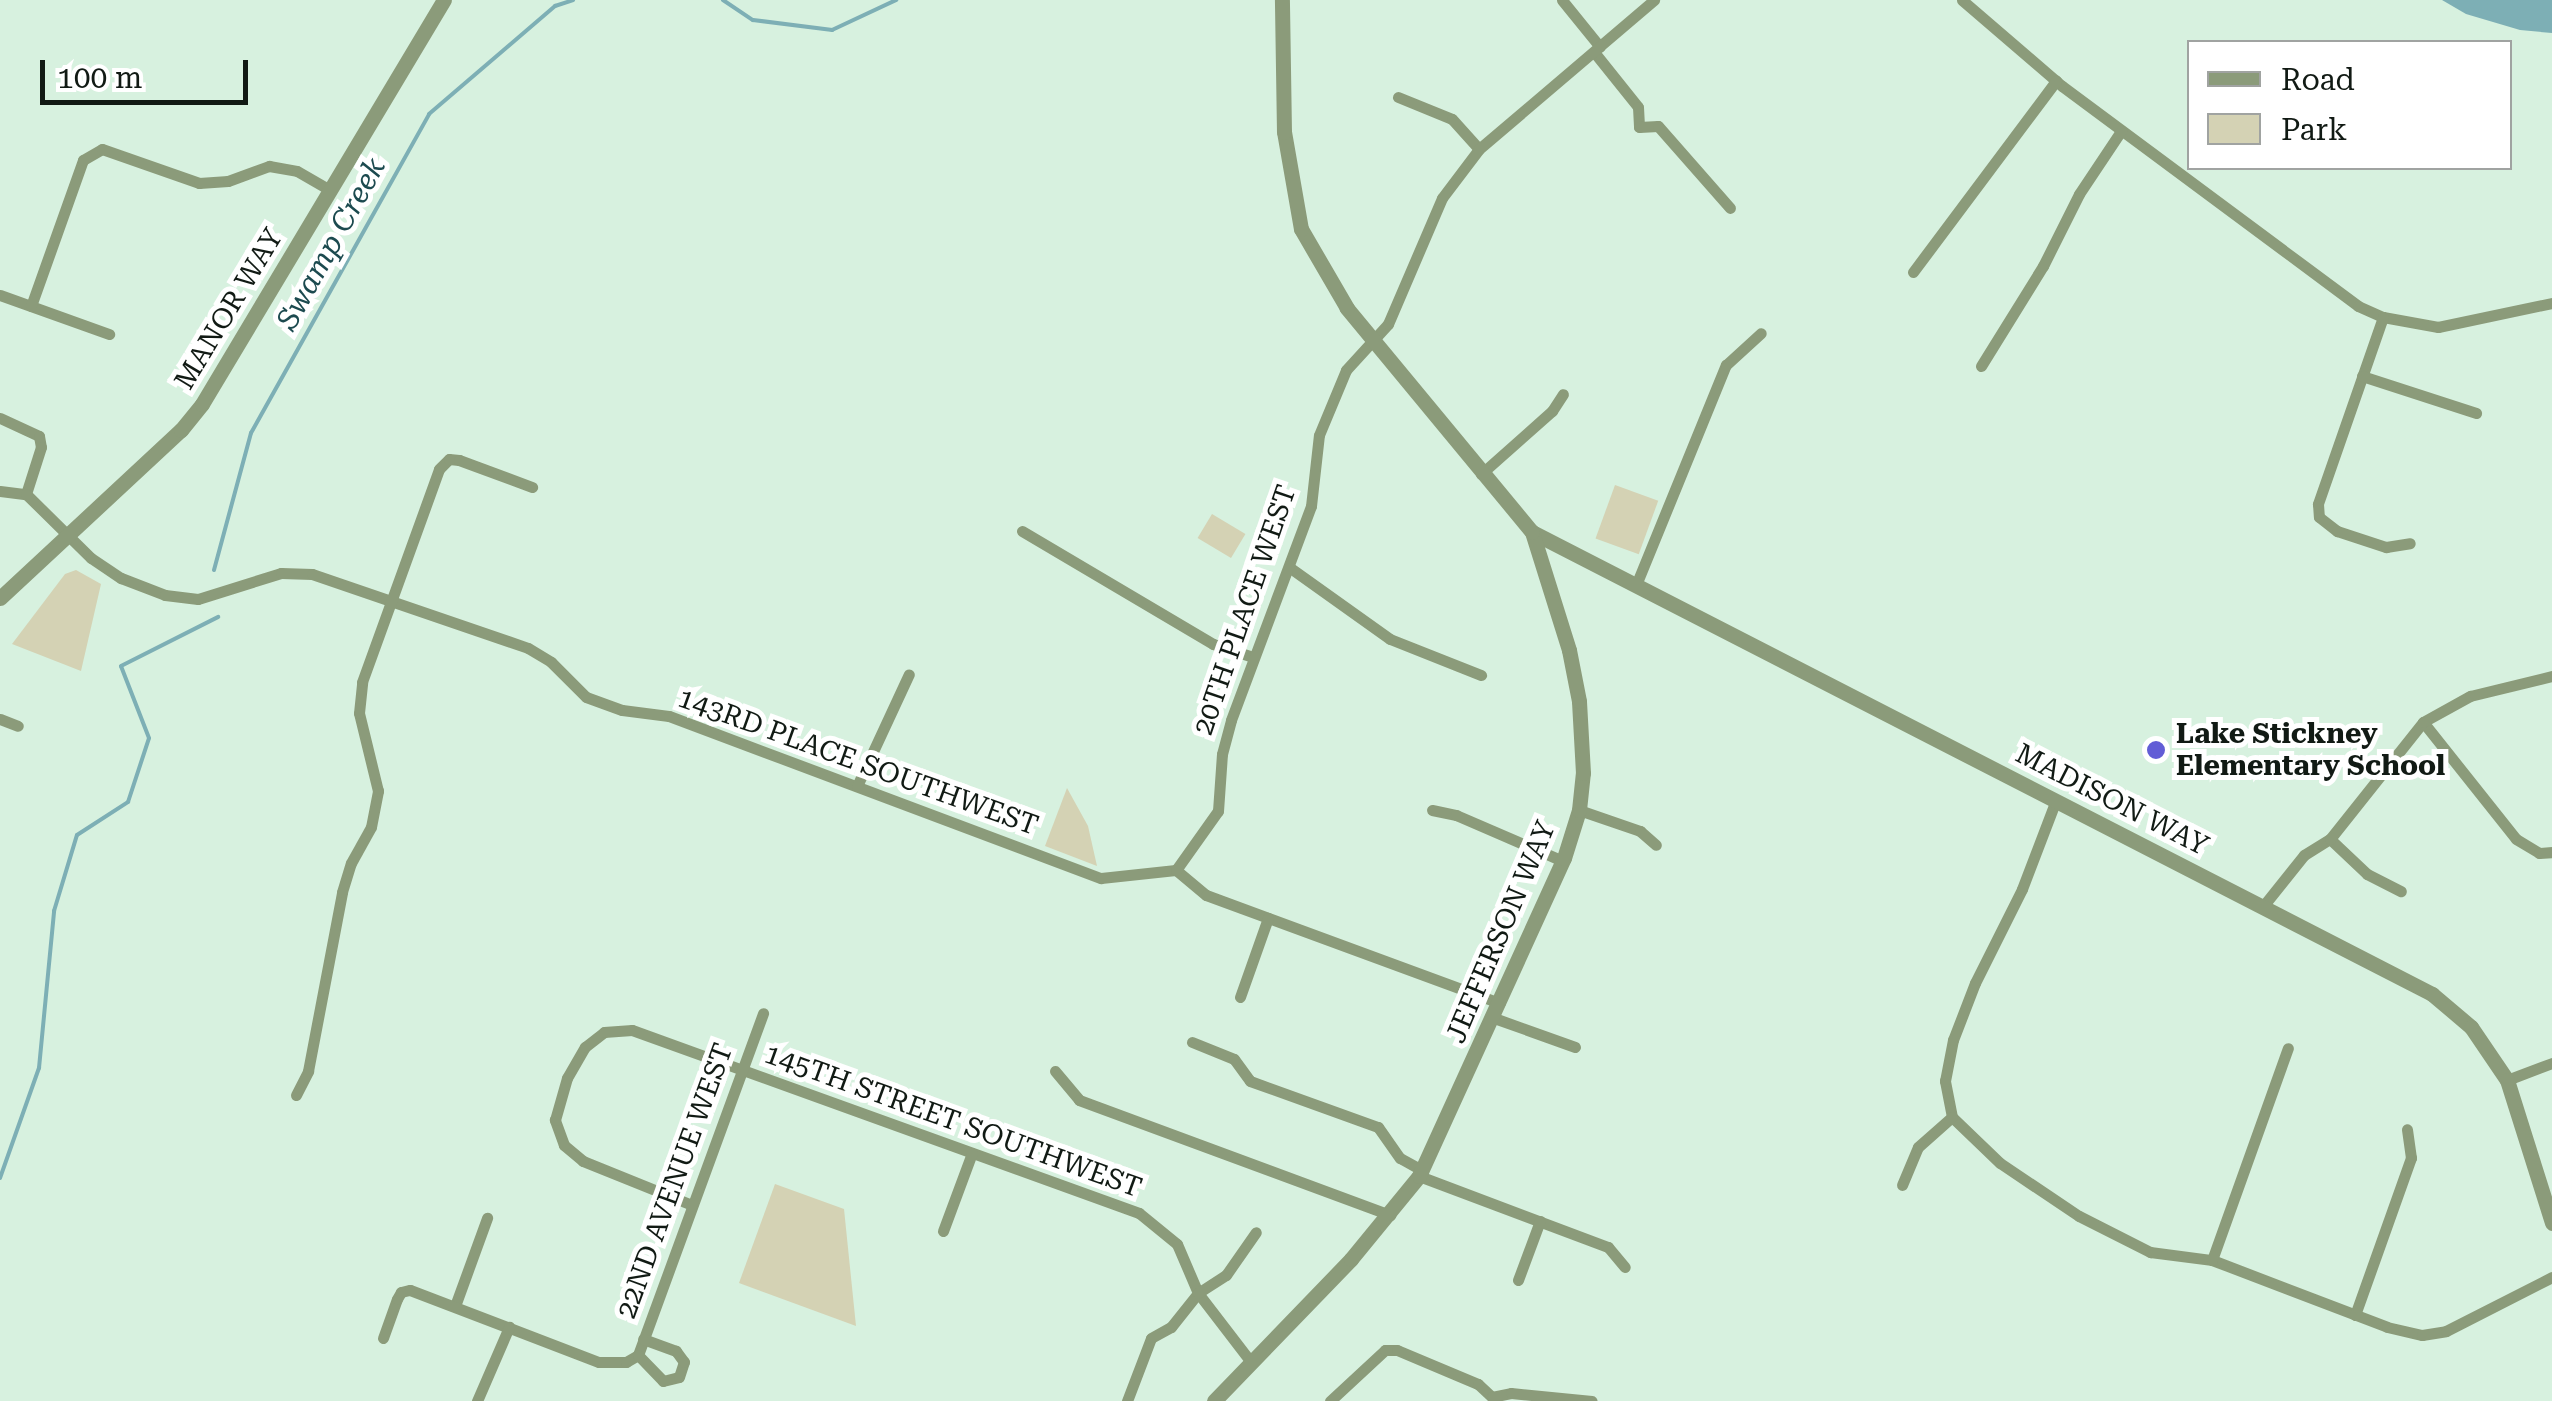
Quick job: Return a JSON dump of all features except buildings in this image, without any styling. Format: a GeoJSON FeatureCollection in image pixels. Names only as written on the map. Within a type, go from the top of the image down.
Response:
{"type":"FeatureCollection","features":[{"type":"Feature","properties":{"kind":"street","name":"MANOR WAY"},"geometry":{"type":"LineString","coordinates":[[0,598],[180,430],[202,404],[444,0]]}},
{"type":"Feature","properties":{"kind":"street","name":"JEFFERSON WAY"},"geometry":{"type":"LineString","coordinates":[[1214,1401],[1390,1214],[1420,1173],[1563,860],[1579,810],[1584,744],[1579,701],[1550,578],[1532,532],[1372,340],[1316,261],[1294,204],[1284,132],[1282,0]]}},
{"type":"Feature","properties":{"kind":"street"},"geometry":{"type":"LineString","coordinates":[[1562,0],[1638,107],[1640,127],[1658,126],[1730,208]]}},
{"type":"Feature","properties":{"kind":"street","name":"20TH PLACE WEST"},"geometry":{"type":"LineString","coordinates":[[1176,870],[1218,810],[1222,754],[1253,657],[1310,506],[1318,435],[1328,404],[1346,370],[1388,324],[1442,198],[1479,149],[1654,0]]}},
{"type":"Feature","properties":{"kind":"street"},"geometry":{"type":"LineString","coordinates":[[1962,0],[2121,131],[2321,281],[2382,318],[2438,326],[2552,302]]}},
{"type":"Feature","properties":{"kind":"street"},"geometry":{"type":"LineString","coordinates":[[1914,272],[2056,81]]}},
{"type":"Feature","properties":{"kind":"street"},"geometry":{"type":"LineString","coordinates":[[1398,97],[1452,119],[1479,149]]}},
{"type":"Feature","properties":{"kind":"street"},"geometry":{"type":"LineString","coordinates":[[1981,366],[2042,266],[2079,194],[2121,131]]}},
{"type":"Feature","properties":{"kind":"street"},"geometry":{"type":"LineString","coordinates":[[31,306],[82,160],[102,149],[200,183],[228,181],[269,166],[297,171],[330,190]]}},
{"type":"Feature","properties":{"kind":"street"},"geometry":{"type":"LineString","coordinates":[[0,295],[109,334]]}},
{"type":"Feature","properties":{"kind":"street"},"geometry":{"type":"LineString","coordinates":[[2382,318],[2318,504],[2319,517],[2337,531],[2386,547],[2410,543]]}},
{"type":"Feature","properties":{"kind":"street"},"geometry":{"type":"LineString","coordinates":[[1636,585],[1726,365],[1761,333]]}},
{"type":"Feature","properties":{"kind":"street"},"geometry":{"type":"LineString","coordinates":[[2362,376],[2476,413]]}},
{"type":"Feature","properties":{"kind":"street"},"geometry":{"type":"LineString","coordinates":[[1480,474],[1552,411],[1563,394]]}},
{"type":"Feature","properties":{"kind":"street"},"geometry":{"type":"LineString","coordinates":[[0,418],[38,436],[41,447],[26,494],[0,491]]}},
{"type":"Feature","properties":{"kind":"street"},"geometry":{"type":"LineString","coordinates":[[296,1094],[308,1070],[342,892],[351,863],[372,827],[378,791],[359,713],[362,682],[442,464],[459,460],[532,487]]}},
{"type":"Feature","properties":{"kind":"street","name":"143RD PLACE SOUTHWEST"},"geometry":{"type":"LineString","coordinates":[[26,494],[70,533],[91,558],[120,578],[164,596],[198,599],[281,573],[312,574],[528,648],[551,662],[586,697],[622,710],[669,716],[1101,878],[1176,870]]}},
{"type":"Feature","properties":{"kind":"street"},"geometry":{"type":"LineString","coordinates":[[1022,531],[1213,644],[1253,657]]}},
{"type":"Feature","properties":{"kind":"street","name":"MADISON WAY"},"geometry":{"type":"LineString","coordinates":[[1532,532],[2432,994],[2471,1028],[2507,1080],[2547,1189],[2552,1223]]}},
{"type":"Feature","properties":{"kind":"street"},"geometry":{"type":"LineString","coordinates":[[1289,567],[1390,639],[1481,675]]}},
{"type":"Feature","properties":{"kind":"street"},"geometry":{"type":"LineString","coordinates":[[856,786],[909,674]]}},
{"type":"Feature","properties":{"kind":"street"},"geometry":{"type":"LineString","coordinates":[[2264,905],[2294,866],[2330,839],[2423,722],[2470,696],[2552,676]]}},
{"type":"Feature","properties":{"kind":"street"},"geometry":{"type":"LineString","coordinates":[[0,719],[18,726]]}},
{"type":"Feature","properties":{"kind":"street"},"geometry":{"type":"LineString","coordinates":[[2423,722],[2516,839],[2539,854],[2552,852]]}},
{"type":"Feature","properties":{"kind":"street"},"geometry":{"type":"LineString","coordinates":[[2056,800],[2022,889],[1975,983],[1954,1040],[1945,1081],[1952,1116],[2000,1163],[2078,1216],[2150,1252],[2212,1260],[2355,1316],[2422,1335],[2446,1331],[2552,1277]]}},
{"type":"Feature","properties":{"kind":"street"},"geometry":{"type":"LineString","coordinates":[[1432,810],[1456,815],[1563,860]]}},
{"type":"Feature","properties":{"kind":"street"},"geometry":{"type":"LineString","coordinates":[[1579,810],[1640,831],[1656,846]]}},
{"type":"Feature","properties":{"kind":"street"},"geometry":{"type":"LineString","coordinates":[[2330,839],[2367,874],[2402,891]]}},
{"type":"Feature","properties":{"kind":"street"},"geometry":{"type":"LineString","coordinates":[[1176,870],[1206,895],[1497,1010],[1574,1047]]}},
{"type":"Feature","properties":{"kind":"street"},"geometry":{"type":"LineString","coordinates":[[1240,997],[1268,918]]}},
{"type":"Feature","properties":{"kind":"street","name":"22ND AVENUE WEST"},"geometry":{"type":"LineString","coordinates":[[632,1358],[644,1339],[763,1013]]}},
{"type":"Feature","properties":{"kind":"street","name":"145TH STREET SOUTHWEST"},"geometry":{"type":"LineString","coordinates":[[692,1204],[583,1161],[564,1145],[556,1120],[567,1078],[585,1048],[604,1032],[632,1030],[1138,1214],[1177,1244],[1198,1293],[1251,1362]]}},
{"type":"Feature","properties":{"kind":"street"},"geometry":{"type":"LineString","coordinates":[[1192,1042],[1234,1059],[1250,1080],[1378,1127],[1400,1158],[1420,1173],[1608,1246],[1624,1267]]}},
{"type":"Feature","properties":{"kind":"street"},"geometry":{"type":"LineString","coordinates":[[2212,1260],[2288,1048]]}},
{"type":"Feature","properties":{"kind":"street"},"geometry":{"type":"LineString","coordinates":[[2507,1080],[2552,1063]]}},
{"type":"Feature","properties":{"kind":"street"},"geometry":{"type":"LineString","coordinates":[[1055,1071],[1078,1100],[1390,1214]]}},
{"type":"Feature","properties":{"kind":"street"},"geometry":{"type":"LineString","coordinates":[[1902,1185],[1918,1147],[1952,1116]]}},
{"type":"Feature","properties":{"kind":"street"},"geometry":{"type":"LineString","coordinates":[[2355,1316],[2411,1158],[2406,1129]]}},
{"type":"Feature","properties":{"kind":"street"},"geometry":{"type":"LineString","coordinates":[[943,1231],[972,1154]]}},
{"type":"Feature","properties":{"kind":"street"},"geometry":{"type":"LineString","coordinates":[[454,1306],[486,1218]]}},
{"type":"Feature","properties":{"kind":"street"},"geometry":{"type":"LineString","coordinates":[[1518,1280],[1540,1221]]}},
{"type":"Feature","properties":{"kind":"street"},"geometry":{"type":"LineString","coordinates":[[1127,1401],[1151,1338],[1171,1327],[1198,1293],[1226,1275],[1256,1232]]}},
{"type":"Feature","properties":{"kind":"street"},"geometry":{"type":"LineString","coordinates":[[383,1338],[401,1292],[410,1290],[599,1362],[632,1358],[663,1382],[679,1377],[684,1362],[676,1351],[644,1339]]}},
{"type":"Feature","properties":{"kind":"street"},"geometry":{"type":"LineString","coordinates":[[477,1401],[509,1327]]}},
{"type":"Feature","properties":{"kind":"street"},"geometry":{"type":"LineString","coordinates":[[1330,1401],[1384,1350],[1397,1350],[1478,1384],[1491,1399],[1512,1392],[1592,1401]]}},
{"type":"Feature","properties":{"kind":"green space"},"geometry":{"type":"Polygon","coordinates":[[[1615,485],[1658,501],[1639,554],[1596,539],[1615,485]]]}},
{"type":"Feature","properties":{"kind":"green space"},"geometry":{"type":"Polygon","coordinates":[[[1212,514],[1245,534],[1231,558],[1198,538],[1212,514]]]}},
{"type":"Feature","properties":{"kind":"green space"},"geometry":{"type":"Polygon","coordinates":[[[76,570],[101,584],[81,671],[12,644],[65,574],[76,570]]]}},
{"type":"Feature","properties":{"kind":"green space"},"geometry":{"type":"Polygon","coordinates":[[[1067,788],[1088,826],[1097,866],[1045,846],[1067,788]]]}},
{"type":"Feature","properties":{"kind":"green space"},"geometry":{"type":"Polygon","coordinates":[[[775,1184],[844,1209],[856,1326],[739,1283],[775,1184]]]}},
{"type":"Feature","properties":{"kind":"water"},"geometry":{"type":"Polygon","coordinates":[[[2442,0],[2552,0],[2552,33],[2520,30],[2466,14],[2442,0]]]}},
{"type":"Feature","properties":{"kind":"waterway","name":"Swamp Creek"},"geometry":{"type":"LineString","coordinates":[[214,570],[251,433],[429,114],[555,6],[573,0]]}},
{"type":"Feature","properties":{"kind":"waterway","name":"Swamp Creek"},"geometry":{"type":"LineString","coordinates":[[723,0],[753,20],[832,30],[896,0]]}},
{"type":"Feature","properties":{"kind":"waterway","name":"Swamp Creek"},"geometry":{"type":"LineString","coordinates":[[0,1178],[39,1068],[54,911],[77,835],[128,802],[149,738],[121,666],[218,617]]}},
{"type":"Feature","properties":{"kind":"place","name":"Lake Stickney Elementary School"},"geometry":{"type":"Point","coordinates":[2156,750]}}]}
